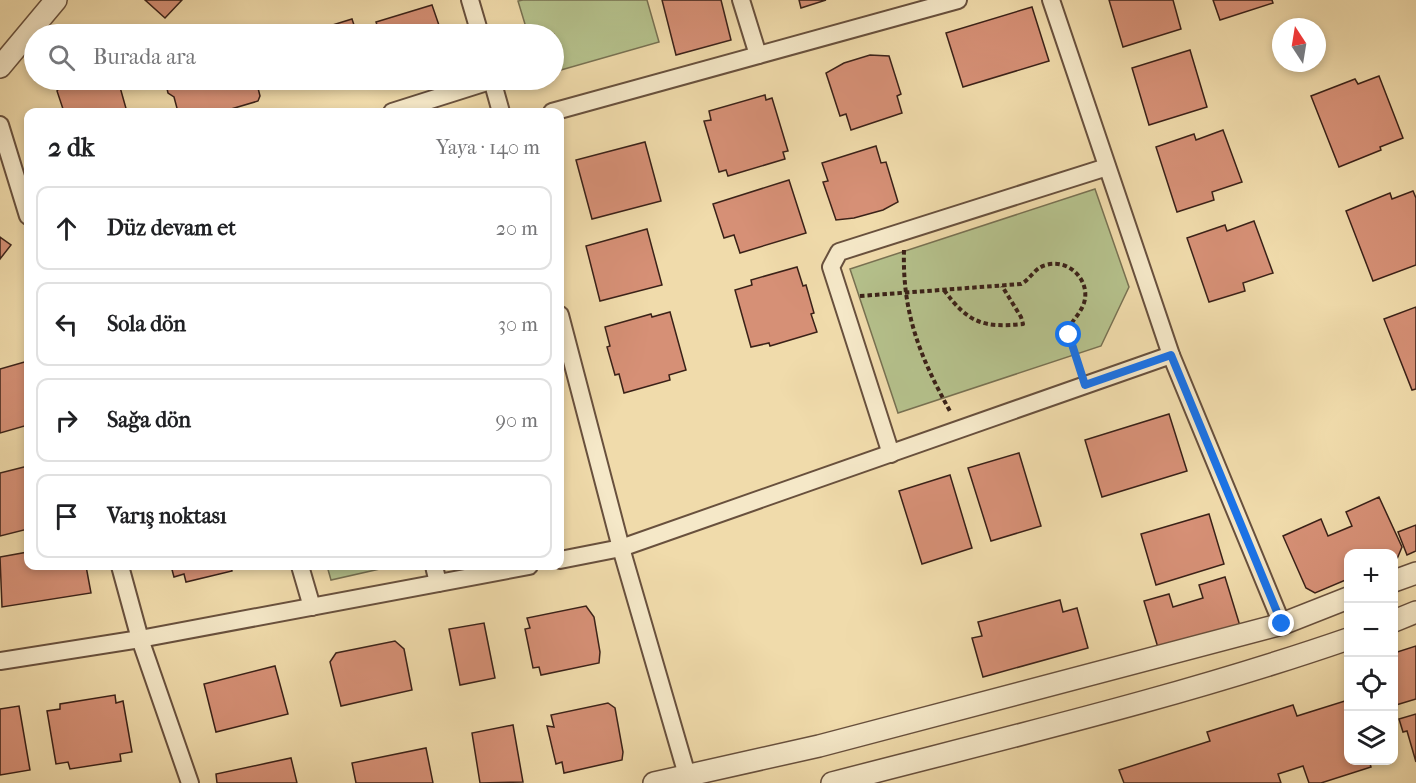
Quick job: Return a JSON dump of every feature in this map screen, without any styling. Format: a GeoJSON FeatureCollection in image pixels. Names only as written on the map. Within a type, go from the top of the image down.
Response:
{"type":"FeatureCollection","features":[{"type":"Feature","properties":{"kind":"street"},"geometry":{"type":"LineString","coordinates":[[36,24],[56,0]]}},
{"type":"Feature","properties":{"kind":"street"},"geometry":{"type":"LineString","coordinates":[[470,0],[477,24]]}},
{"type":"Feature","properties":{"kind":"street"},"geometry":{"type":"LineString","coordinates":[[741,0],[758,55]]}},
{"type":"Feature","properties":{"kind":"street"},"geometry":{"type":"LineString","coordinates":[[564,109],[958,0]]}},
{"type":"Feature","properties":{"kind":"street"},"geometry":{"type":"LineString","coordinates":[[1051,0],[1171,355],[1282,624]]}},
{"type":"Feature","properties":{"kind":"street"},"geometry":{"type":"LineString","coordinates":[[0,68],[24,39]]}},
{"type":"Feature","properties":{"kind":"street"},"geometry":{"type":"LineString","coordinates":[[404,108],[461,90]]}},
{"type":"Feature","properties":{"kind":"street"},"geometry":{"type":"LineString","coordinates":[[495,90],[500,108]]}},
{"type":"Feature","properties":{"kind":"street"},"geometry":{"type":"LineString","coordinates":[[0,125],[24,203]]}},
{"type":"Feature","properties":{"kind":"street"},"geometry":{"type":"LineString","coordinates":[[891,453],[831,267],[839,252],[1107,167]]}},
{"type":"Feature","properties":{"kind":"street"},"geometry":{"type":"LineString","coordinates":[[564,330],[621,548],[687,774]]}},
{"type":"Feature","properties":{"kind":"street"},"geometry":{"type":"LineString","coordinates":[[564,559],[621,548],[1171,355]]}},
{"type":"Feature","properties":{"kind":"street"},"geometry":{"type":"LineString","coordinates":[[121,570],[140,639],[190,783]]}},
{"type":"Feature","properties":{"kind":"street"},"geometry":{"type":"LineString","coordinates":[[301,570],[312,607]]}},
{"type":"Feature","properties":{"kind":"street"},"geometry":{"type":"LineString","coordinates":[[435,570],[438,583]]}},
{"type":"Feature","properties":{"kind":"street"},"geometry":{"type":"LineString","coordinates":[[0,661],[140,639],[508,570]]}},
{"type":"Feature","properties":{"kind":"street"},"geometry":{"type":"LineString","coordinates":[[1398,580],[1416,573]]}},
{"type":"Feature","properties":{"kind":"street"},"geometry":{"type":"LineString","coordinates":[[654,783],[819,746],[1282,624],[1344,600]]}},
{"type":"Feature","properties":{"kind":"street"},"geometry":{"type":"LineString","coordinates":[[1398,619],[1416,612]]}},
{"type":"Feature","properties":{"kind":"street"},"geometry":{"type":"LineString","coordinates":[[832,783],[1271,666],[1344,640]]}},
{"type":"Feature","properties":{"kind":"path"},"geometry":{"type":"LineString","coordinates":[[905,231],[903,268],[907,304],[919,348],[929,373],[960,429]]}},
{"type":"Feature","properties":{"kind":"path"},"geometry":{"type":"LineString","coordinates":[[841,298],[1021,284],[1026,282],[1037,269],[1053,263],[1070,268],[1078,274],[1085,292],[1081,310],[1069,327],[1069,335],[1085,385]]}},
{"type":"Feature","properties":{"kind":"path"},"geometry":{"type":"LineString","coordinates":[[944,290],[958,309],[977,321],[999,326],[1023,324],[1002,286]]}},
{"type":"Feature","properties":{"kind":"green space"},"geometry":{"type":"Polygon","coordinates":[[[647,0],[659,42],[564,69],[564,24],[525,24],[518,1],[647,0]]]}},
{"type":"Feature","properties":{"kind":"green space"},"geometry":{"type":"Polygon","coordinates":[[[1095,189],[1129,287],[1101,346],[898,413],[850,269],[1095,189]]]}},
{"type":"Feature","properties":{"kind":"green space"},"geometry":{"type":"Polygon","coordinates":[[[328,570],[375,570],[331,580],[328,570]]]}},
{"type":"Feature","properties":{"kind":"building"},"geometry":{"type":"Polygon","coordinates":[[[145,0],[182,0],[165,18],[145,0]]]}},
{"type":"Feature","properties":{"kind":"building"},"geometry":{"type":"Polygon","coordinates":[[[662,0],[721,0],[731,40],[676,55],[662,0]]]}},
{"type":"Feature","properties":{"kind":"building"},"geometry":{"type":"Polygon","coordinates":[[[799,0],[826,0],[801,8],[799,0]]]}},
{"type":"Feature","properties":{"kind":"building"},"geometry":{"type":"Polygon","coordinates":[[[1109,0],[1173,0],[1181,29],[1123,47],[1109,0]]]}},
{"type":"Feature","properties":{"kind":"building"},"geometry":{"type":"Polygon","coordinates":[[[1213,0],[1272,0],[1273,3],[1220,20],[1213,0]]]}},
{"type":"Feature","properties":{"kind":"building"},"geometry":{"type":"Polygon","coordinates":[[[432,5],[439,24],[377,24],[376,22],[432,5]]]}},
{"type":"Feature","properties":{"kind":"building"},"geometry":{"type":"Polygon","coordinates":[[[1032,7],[1049,61],[963,87],[946,33],[1032,7]]]}},
{"type":"Feature","properties":{"kind":"building"},"geometry":{"type":"Polygon","coordinates":[[[352,19],[354,24],[336,24],[352,19]]]}},
{"type":"Feature","properties":{"kind":"building"},"geometry":{"type":"Polygon","coordinates":[[[1190,50],[1207,107],[1149,125],[1132,68],[1190,50]]]}},
{"type":"Feature","properties":{"kind":"building"},"geometry":{"type":"Polygon","coordinates":[[[870,55],[889,56],[901,94],[897,96],[902,113],[851,130],[846,114],[840,116],[826,73],[844,63],[870,55]]]}},
{"type":"Feature","properties":{"kind":"building"},"geometry":{"type":"Polygon","coordinates":[[[1379,76],[1403,138],[1380,147],[1381,150],[1339,167],[1311,96],[1355,79],[1358,84],[1379,76]]]}},
{"type":"Feature","properties":{"kind":"building"},"geometry":{"type":"Polygon","coordinates":[[[121,90],[126,108],[63,108],[57,91],[121,90]]]}},
{"type":"Feature","properties":{"kind":"building"},"geometry":{"type":"Polygon","coordinates":[[[167,90],[258,90],[260,96],[258,101],[234,108],[177,108],[174,97],[167,90]]]}},
{"type":"Feature","properties":{"kind":"building"},"geometry":{"type":"Polygon","coordinates":[[[765,95],[766,100],[772,98],[788,151],[783,152],[785,159],[728,176],[726,170],[719,172],[704,121],[711,120],[709,111],[765,95]]]}},
{"type":"Feature","properties":{"kind":"building"},"geometry":{"type":"Polygon","coordinates":[[[1223,130],[1242,182],[1212,192],[1214,200],[1177,212],[1156,147],[1194,134],[1196,140],[1223,130]]]}},
{"type":"Feature","properties":{"kind":"building"},"geometry":{"type":"Polygon","coordinates":[[[645,142],[661,201],[592,219],[576,160],[645,142]]]}},
{"type":"Feature","properties":{"kind":"building"},"geometry":{"type":"Polygon","coordinates":[[[876,146],[881,163],[886,162],[898,202],[883,210],[836,220],[823,182],[828,181],[822,163],[876,146]]]}},
{"type":"Feature","properties":{"kind":"building"},"geometry":{"type":"Polygon","coordinates":[[[789,180],[806,233],[740,253],[734,235],[724,238],[713,204],[789,180]]]}},
{"type":"Feature","properties":{"kind":"building"},"geometry":{"type":"Polygon","coordinates":[[[1413,191],[1416,198],[1416,265],[1373,281],[1346,211],[1390,193],[1392,199],[1413,191]]]}},
{"type":"Feature","properties":{"kind":"building"},"geometry":{"type":"Polygon","coordinates":[[[1254,221],[1273,273],[1243,283],[1245,291],[1209,302],[1187,238],[1225,225],[1227,231],[1254,221]]]}},
{"type":"Feature","properties":{"kind":"building"},"geometry":{"type":"Polygon","coordinates":[[[647,229],[662,285],[600,301],[586,246],[647,229]]]}},
{"type":"Feature","properties":{"kind":"building"},"geometry":{"type":"Polygon","coordinates":[[[0,237],[11,245],[0,259],[0,237]]]}},
{"type":"Feature","properties":{"kind":"building"},"geometry":{"type":"Polygon","coordinates":[[[797,267],[803,286],[806,285],[817,332],[770,346],[769,343],[751,347],[735,290],[752,285],[751,280],[797,267]]]}},
{"type":"Feature","properties":{"kind":"building"},"geometry":{"type":"Polygon","coordinates":[[[1416,307],[1416,389],[1412,390],[1384,319],[1416,307]]]}},
{"type":"Feature","properties":{"kind":"building"},"geometry":{"type":"Polygon","coordinates":[[[670,312],[686,370],[669,375],[670,380],[624,393],[619,374],[615,375],[607,347],[610,346],[605,327],[651,314],[652,317],[670,312]]]}},
{"type":"Feature","properties":{"kind":"building"},"geometry":{"type":"Polygon","coordinates":[[[24,362],[24,426],[0,433],[0,369],[24,362]]]}},
{"type":"Feature","properties":{"kind":"building"},"geometry":{"type":"Polygon","coordinates":[[[1169,414],[1187,471],[1102,497],[1085,440],[1169,414]]]}},
{"type":"Feature","properties":{"kind":"building"},"geometry":{"type":"Polygon","coordinates":[[[1019,453],[1041,526],[991,541],[968,468],[1019,453]]]}},
{"type":"Feature","properties":{"kind":"building"},"geometry":{"type":"Polygon","coordinates":[[[24,467],[24,530],[0,536],[0,473],[24,467]]]}},
{"type":"Feature","properties":{"kind":"building"},"geometry":{"type":"Polygon","coordinates":[[[950,475],[972,548],[922,564],[899,491],[950,475]]]}},
{"type":"Feature","properties":{"kind":"building"},"geometry":{"type":"Polygon","coordinates":[[[1379,497],[1402,547],[1398,557],[1398,549],[1344,549],[1344,581],[1315,593],[1306,588],[1283,536],[1321,519],[1328,536],[1352,526],[1346,512],[1379,497]]]}},
{"type":"Feature","properties":{"kind":"building"},"geometry":{"type":"Polygon","coordinates":[[[1209,514],[1224,564],[1156,585],[1141,534],[1209,514]]]}},
{"type":"Feature","properties":{"kind":"building"},"geometry":{"type":"Polygon","coordinates":[[[1416,525],[1416,551],[1407,555],[1398,532],[1416,525]]]}},
{"type":"Feature","properties":{"kind":"building"},"geometry":{"type":"Polygon","coordinates":[[[24,553],[24,570],[87,570],[91,593],[2,607],[0,557],[24,553]]]}},
{"type":"Feature","properties":{"kind":"building"},"geometry":{"type":"Polygon","coordinates":[[[172,570],[232,571],[186,582],[184,574],[174,577],[172,570]]]}},
{"type":"Feature","properties":{"kind":"building"},"geometry":{"type":"Polygon","coordinates":[[[1225,577],[1240,626],[1159,651],[1144,601],[1169,594],[1173,607],[1203,598],[1199,585],[1225,577]]]}},
{"type":"Feature","properties":{"kind":"building"},"geometry":{"type":"Polygon","coordinates":[[[1060,600],[1063,612],[1077,608],[1088,648],[983,677],[972,638],[982,636],[978,622],[1060,600]]]}},
{"type":"Feature","properties":{"kind":"building"},"geometry":{"type":"Polygon","coordinates":[[[586,606],[594,617],[600,652],[599,663],[541,675],[539,667],[533,668],[525,629],[530,628],[527,618],[586,606]]]}},
{"type":"Feature","properties":{"kind":"building"},"geometry":{"type":"Polygon","coordinates":[[[484,623],[495,678],[460,685],[449,629],[484,623]]]}},
{"type":"Feature","properties":{"kind":"building"},"geometry":{"type":"Polygon","coordinates":[[[395,641],[404,649],[412,690],[341,706],[330,662],[336,653],[395,641]]]}},
{"type":"Feature","properties":{"kind":"building"},"geometry":{"type":"Polygon","coordinates":[[[1416,646],[1416,699],[1398,704],[1398,657],[1398,652],[1416,646]]]}},
{"type":"Feature","properties":{"kind":"building"},"geometry":{"type":"Polygon","coordinates":[[[275,666],[288,714],[216,732],[204,684],[275,666]]]}},
{"type":"Feature","properties":{"kind":"building"},"geometry":{"type":"Polygon","coordinates":[[[115,695],[116,703],[123,701],[132,752],[120,754],[121,761],[70,769],[68,762],[56,764],[47,711],[60,709],[60,704],[115,695]]]}},
{"type":"Feature","properties":{"kind":"building"},"geometry":{"type":"Polygon","coordinates":[[[1344,701],[1344,765],[1370,765],[1371,767],[1321,783],[1309,783],[1303,766],[1278,774],[1281,783],[1124,783],[1119,770],[1210,741],[1207,732],[1293,705],[1297,716],[1344,701]]]}},
{"type":"Feature","properties":{"kind":"building"},"geometry":{"type":"Polygon","coordinates":[[[608,703],[615,708],[623,752],[622,760],[564,773],[562,762],[556,764],[547,726],[554,727],[551,715],[608,703]]]}},
{"type":"Feature","properties":{"kind":"building"},"geometry":{"type":"Polygon","coordinates":[[[19,706],[30,770],[0,775],[0,709],[19,706]]]}},
{"type":"Feature","properties":{"kind":"building"},"geometry":{"type":"Polygon","coordinates":[[[1416,714],[1416,762],[1407,731],[1403,732],[1399,719],[1416,714]]]}},
{"type":"Feature","properties":{"kind":"building"},"geometry":{"type":"Polygon","coordinates":[[[513,725],[523,782],[480,783],[472,733],[513,725]]]}},
{"type":"Feature","properties":{"kind":"building"},"geometry":{"type":"Polygon","coordinates":[[[426,748],[433,783],[356,783],[352,763],[426,748]]]}},
{"type":"Feature","properties":{"kind":"building"},"geometry":{"type":"Polygon","coordinates":[[[291,758],[297,783],[217,783],[216,774],[291,758]]]}},
{"type":"Feature","properties":{"kind":"route"},"geometry":{"type":"LineString","coordinates":[[1069,335],[1085,385],[1171,355],[1282,624]]}}]}
